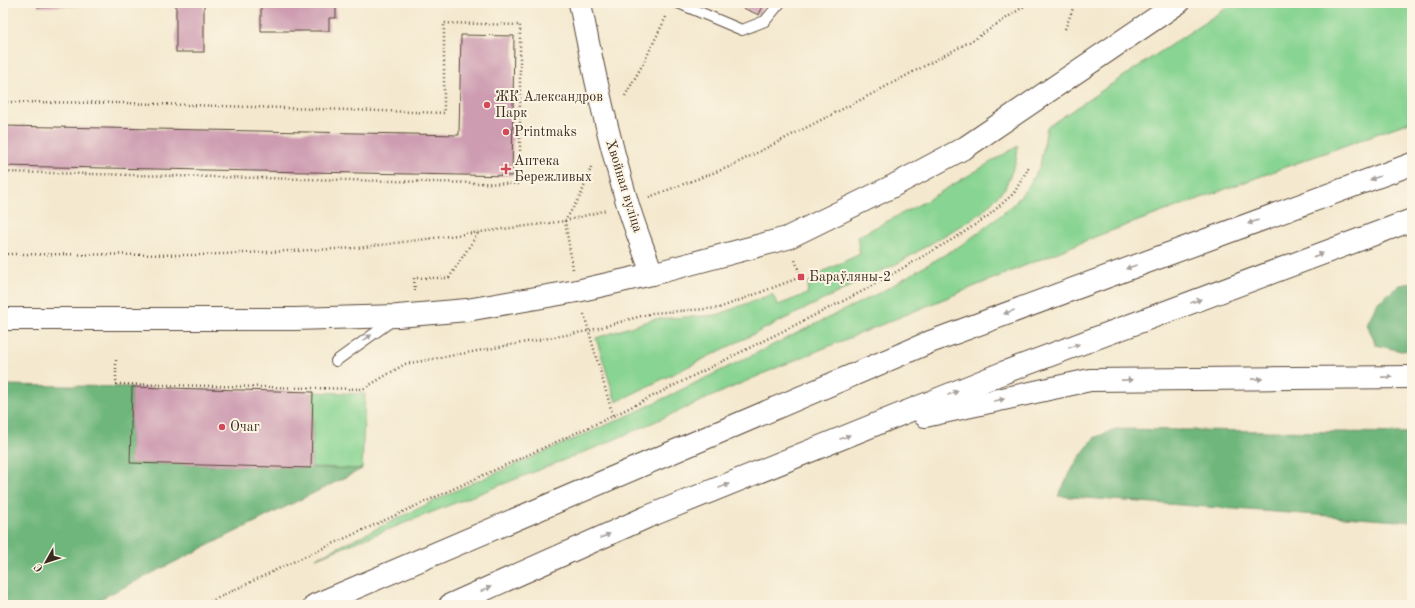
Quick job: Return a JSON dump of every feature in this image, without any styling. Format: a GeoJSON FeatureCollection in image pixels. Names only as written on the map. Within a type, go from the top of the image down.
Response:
{"type":"FeatureCollection","features":[{"type":"Feature","properties":{"kind":"main road","name":"Хвойная вуліца"},"geometry":{"type":"LineString","coordinates":[[580,3],[606,124],[627,204],[652,274]]}},
{"type":"Feature","properties":{"kind":"main road"},"geometry":{"type":"LineString","coordinates":[[3,319],[294,319],[398,316],[467,310],[577,291],[652,274],[788,238],[891,187],[966,147],[1178,3]]}},
{"type":"Feature","properties":{"kind":"main road"},"geometry":{"type":"LineString","coordinates":[[315,605],[930,342],[1412,164]]}},
{"type":"Feature","properties":{"kind":"main road"},"geometry":{"type":"LineString","coordinates":[[450,605],[647,517],[1005,372],[1412,220]]}},
{"type":"Feature","properties":{"kind":"main road"},"geometry":{"type":"LineString","coordinates":[[865,429],[1090,380],[1412,377]]}},
{"type":"Feature","properties":{"kind":"lane"},"geometry":{"type":"LineString","coordinates":[[678,3],[742,30],[765,21],[780,3]]}},
{"type":"Feature","properties":{"kind":"lane"},"geometry":{"type":"LineString","coordinates":[[336,361],[398,316]]}},
{"type":"Feature","properties":{"kind":"path"},"geometry":{"type":"LineString","coordinates":[[3,254],[199,255],[357,248],[565,222],[666,191],[729,167],[975,39],[1029,3]]}},
{"type":"Feature","properties":{"kind":"path"},"geometry":{"type":"LineString","coordinates":[[1065,29],[1075,3]]}},
{"type":"Feature","properties":{"kind":"path"},"geometry":{"type":"LineString","coordinates":[[606,124],[614,114],[644,62],[670,10]]}},
{"type":"Feature","properties":{"kind":"path"},"geometry":{"type":"LineString","coordinates":[[3,102],[124,103],[444,113],[444,24],[520,25],[520,184],[3,172]]}},
{"type":"Feature","properties":{"kind":"path"},"geometry":{"type":"LineString","coordinates":[[577,291],[565,222],[581,195],[593,161]]}},
{"type":"Feature","properties":{"kind":"path"},"geometry":{"type":"LineString","coordinates":[[203,605],[282,567],[613,416],[863,291],[960,235],[988,216],[1014,193],[1030,165]]}},
{"type":"Feature","properties":{"kind":"path"},"geometry":{"type":"LineString","coordinates":[[414,278],[449,278],[479,233]]}},
{"type":"Feature","properties":{"kind":"path"},"geometry":{"type":"LineString","coordinates":[[116,360],[116,384],[363,389],[405,364],[588,330],[652,313],[719,308],[801,277]]}},
{"type":"Feature","properties":{"kind":"path"},"geometry":{"type":"LineString","coordinates":[[588,330],[613,416]]}},
{"type":"Feature","properties":{"kind":"green space"},"geometry":{"type":"Polygon","coordinates":[[[1234,3],[1412,3],[1412,121],[1097,236],[776,368],[602,445],[316,558],[457,490],[634,413],[881,292],[963,244],[1015,203],[1029,185],[1040,166],[1047,127],[1234,3]]]}},
{"type":"Feature","properties":{"kind":"green space"},"geometry":{"type":"Polygon","coordinates":[[[1018,146],[1016,161],[1005,188],[980,214],[900,262],[616,402],[596,338],[655,319],[717,315],[772,294],[778,305],[807,294],[809,282],[824,271],[860,254],[857,237],[924,202],[1018,146]]]}},
{"type":"Feature","properties":{"kind":"green space"},"geometry":{"type":"Polygon","coordinates":[[[1412,283],[1412,350],[1401,351],[1376,345],[1367,324],[1377,303],[1400,285],[1412,283]]]}},
{"type":"Feature","properties":{"kind":"green space"},"geometry":{"type":"Polygon","coordinates":[[[3,385],[132,387],[130,463],[362,469],[88,605],[3,605],[3,385]]]}},
{"type":"Feature","properties":{"kind":"green space"},"geometry":{"type":"Polygon","coordinates":[[[314,392],[365,394],[362,469],[311,467],[314,392]]]}},
{"type":"Feature","properties":{"kind":"green space"},"geometry":{"type":"Polygon","coordinates":[[[1116,429],[1412,433],[1412,522],[1058,496],[1076,462],[1094,438],[1116,429]]]}},
{"type":"Feature","properties":{"kind":"building"},"geometry":{"type":"Polygon","coordinates":[[[38,3],[77,3],[77,6],[38,7],[38,3]]]}},
{"type":"Feature","properties":{"kind":"building"},"geometry":{"type":"Polygon","coordinates":[[[176,3],[204,3],[204,52],[176,52],[176,3]]]}},
{"type":"Feature","properties":{"kind":"building"},"geometry":{"type":"Polygon","coordinates":[[[261,3],[336,3],[336,18],[329,18],[329,31],[261,31],[261,3]]]}},
{"type":"Feature","properties":{"kind":"building"},"geometry":{"type":"Polygon","coordinates":[[[732,3],[764,3],[759,15],[732,3]]]}},
{"type":"Feature","properties":{"kind":"building","name":"ЖК Александров Парк"},"geometry":{"type":"Polygon","coordinates":[[[461,35],[514,36],[512,176],[3,166],[3,126],[459,135],[461,35]]]}},
{"type":"Feature","properties":{"kind":"building","name":"Очаг"},"geometry":{"type":"Polygon","coordinates":[[[132,387],[313,392],[311,468],[130,463],[132,387]]]}},
{"type":"Feature","properties":{"kind":"place","name":"ЖК Александров Парк"},"geometry":{"type":"Point","coordinates":[487,105]}},
{"type":"Feature","properties":{"kind":"place","name":"Printmaks"},"geometry":{"type":"Point","coordinates":[506,132]}},
{"type":"Feature","properties":{"kind":"place","name":"Аптека Бережливых"},"geometry":{"type":"Point","coordinates":[506,169]}},
{"type":"Feature","properties":{"kind":"place","name":"Бараўляны-2"},"geometry":{"type":"Point","coordinates":[801,277]}},
{"type":"Feature","properties":{"kind":"place","name":"Очаг"},"geometry":{"type":"Point","coordinates":[222,427]}}]}
